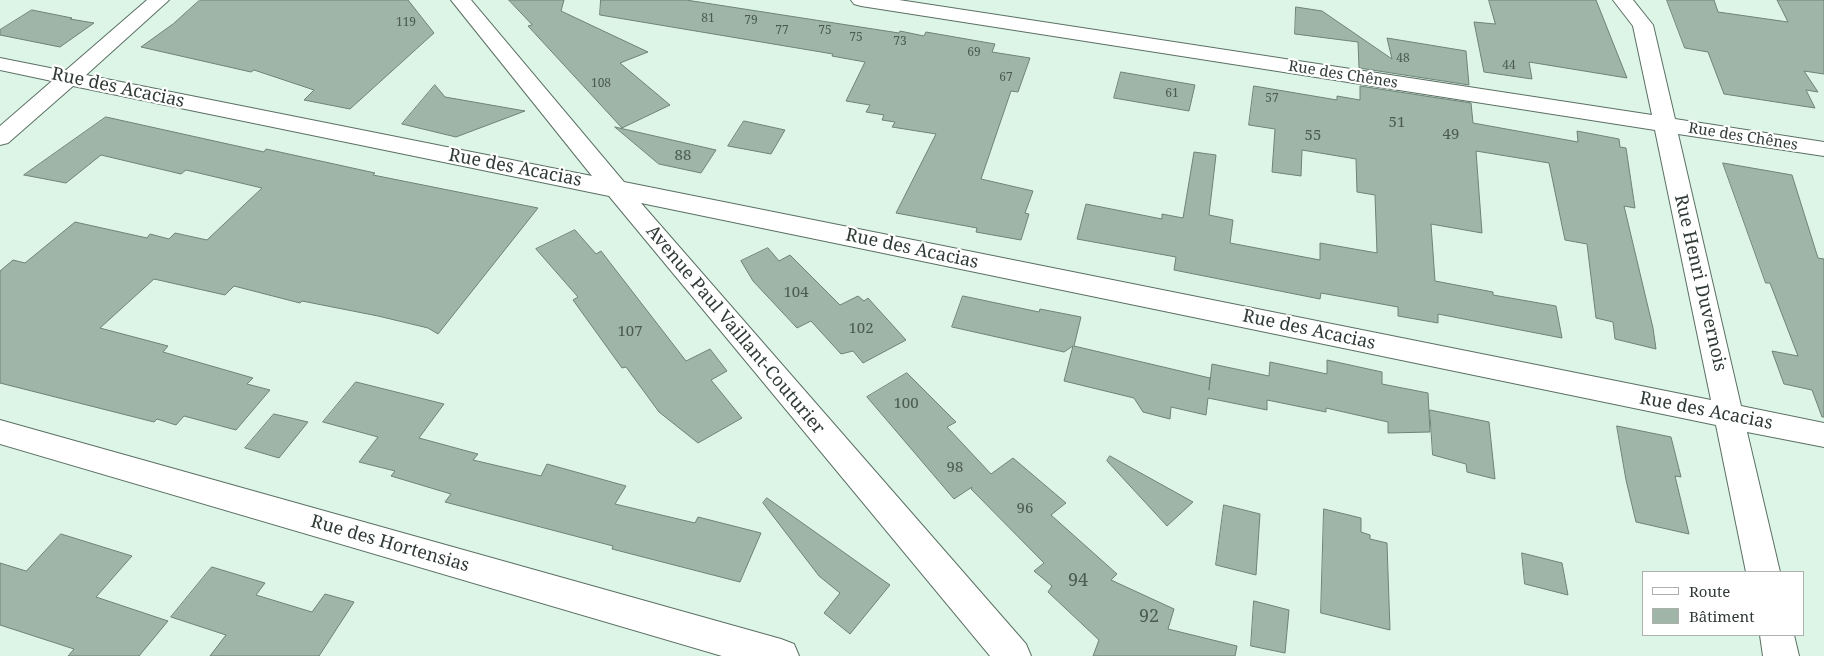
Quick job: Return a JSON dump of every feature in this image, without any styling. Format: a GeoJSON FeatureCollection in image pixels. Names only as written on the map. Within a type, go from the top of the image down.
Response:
{"type":"FeatureCollection","features":[{"type":"Feature","properties":{"kind":"street"},"geometry":{"type":"LineString","coordinates":[[0,138],[159,0]]}},
{"type":"Feature","properties":{"kind":"street","name":"Avenue Paul Vaillant-Couturier"},"geometry":{"type":"LineString","coordinates":[[461,0],[615,188],[1013,656]]}},
{"type":"Feature","properties":{"kind":"street","name":"Rue des Chênes"},"geometry":{"type":"LineString","coordinates":[[861,0],[1824,149]]}},
{"type":"Feature","properties":{"kind":"street","name":"Rue Henri Duvernois"},"geometry":{"type":"LineString","coordinates":[[1623,0],[1643,25],[1763,571]]}},
{"type":"Feature","properties":{"kind":"street","name":"Rue des Acacias"},"geometry":{"type":"LineString","coordinates":[[0,64],[1824,435]]}},
{"type":"Feature","properties":{"kind":"street","name":"Rue des Hortensias"},"geometry":{"type":"LineString","coordinates":[[0,432],[781,656]]}},
{"type":"Feature","properties":{"kind":"street"},"geometry":{"type":"LineString","coordinates":[[1777,636],[1781,656]]}},
{"type":"Feature","properties":{"kind":"building"},"geometry":{"type":"Polygon","coordinates":[[[200,0],[408,0],[434,33],[350,109],[304,100],[314,90],[254,70],[251,72],[141,47],[173,24],[200,0]]]}},
{"type":"Feature","properties":{"kind":"building"},"geometry":{"type":"Polygon","coordinates":[[[509,0],[564,0],[561,11],[648,52],[620,63],[670,105],[622,128],[528,26],[532,25],[509,0]]]}},
{"type":"Feature","properties":{"kind":"building"},"geometry":{"type":"Polygon","coordinates":[[[601,0],[686,0],[899,33],[900,31],[924,36],[926,32],[995,44],[992,52],[1030,58],[1018,92],[1011,91],[981,179],[1033,191],[1025,213],[1029,214],[1021,240],[976,232],[977,228],[896,213],[936,134],[892,127],[895,122],[882,120],[884,115],[866,112],[870,105],[846,101],[865,62],[832,56],[833,54],[600,15],[601,0]]]}},
{"type":"Feature","properties":{"kind":"building"},"geometry":{"type":"Polygon","coordinates":[[[1489,0],[1596,0],[1627,78],[1529,62],[1532,79],[1484,72],[1474,22],[1495,24],[1489,0]]]}},
{"type":"Feature","properties":{"kind":"building"},"geometry":{"type":"Polygon","coordinates":[[[1667,0],[1714,0],[1718,12],[1788,22],[1777,0],[1824,0],[1824,74],[1804,71],[1818,92],[1806,90],[1815,108],[1724,94],[1708,52],[1685,48],[1667,0]]]}},
{"type":"Feature","properties":{"kind":"building"},"geometry":{"type":"Polygon","coordinates":[[[1296,7],[1322,11],[1392,59],[1387,38],[1466,51],[1469,85],[1359,68],[1358,42],[1295,34],[1296,7]]]}},
{"type":"Feature","properties":{"kind":"building"},"geometry":{"type":"Polygon","coordinates":[[[32,10],[94,23],[60,47],[0,35],[0,30],[32,10]]]}},
{"type":"Feature","properties":{"kind":"building"},"geometry":{"type":"Polygon","coordinates":[[[1121,72],[1195,85],[1189,111],[1114,98],[1121,72]]]}},
{"type":"Feature","properties":{"kind":"building"},"geometry":{"type":"Polygon","coordinates":[[[435,85],[445,97],[525,111],[456,137],[402,124],[435,85]]]}},
{"type":"Feature","properties":{"kind":"building"},"geometry":{"type":"Polygon","coordinates":[[[1254,86],[1337,100],[1337,96],[1360,100],[1360,86],[1471,103],[1473,123],[1578,142],[1577,131],[1619,139],[1620,147],[1626,148],[1635,208],[1624,206],[1653,328],[1656,349],[1615,339],[1613,322],[1596,318],[1587,244],[1565,240],[1549,163],[1476,151],[1482,233],[1431,224],[1435,281],[1493,292],[1493,295],[1556,306],[1562,338],[1438,314],[1438,323],[1398,316],[1398,307],[1321,293],[1320,299],[1174,270],[1176,257],[1077,239],[1086,204],[1162,219],[1162,214],[1183,218],[1194,152],[1216,155],[1209,215],[1233,220],[1230,243],[1320,260],[1320,243],[1377,253],[1375,195],[1357,192],[1356,159],[1302,150],[1301,176],[1272,172],[1275,129],[1249,125],[1254,86]]]}},
{"type":"Feature","properties":{"kind":"building"},"geometry":{"type":"Polygon","coordinates":[[[106,117],[264,152],[266,149],[375,173],[373,175],[538,208],[438,334],[428,328],[378,316],[302,301],[300,303],[234,286],[225,295],[154,279],[100,328],[168,346],[163,352],[253,378],[247,384],[270,390],[236,430],[184,416],[176,425],[157,419],[154,422],[0,383],[0,271],[13,260],[25,263],[75,222],[147,238],[150,234],[169,239],[175,233],[207,240],[262,188],[186,170],[181,174],[101,155],[66,183],[24,175],[106,117]]]}},
{"type":"Feature","properties":{"kind":"building"},"geometry":{"type":"Polygon","coordinates":[[[744,121],[785,130],[771,154],[728,146],[744,121]]]}},
{"type":"Feature","properties":{"kind":"building"},"geometry":{"type":"Polygon","coordinates":[[[615,127],[716,150],[701,173],[659,164],[615,127]]]}},
{"type":"Feature","properties":{"kind":"building"},"geometry":{"type":"Polygon","coordinates":[[[1723,163],[1792,175],[1818,258],[1824,259],[1824,417],[1822,417],[1812,390],[1784,384],[1772,351],[1798,356],[1770,283],[1766,283],[1723,163]]]}},
{"type":"Feature","properties":{"kind":"building"},"geometry":{"type":"Polygon","coordinates":[[[575,230],[596,254],[601,251],[686,361],[710,349],[727,371],[711,380],[742,418],[698,443],[659,412],[626,367],[622,368],[573,300],[578,297],[536,249],[575,230]]]}},
{"type":"Feature","properties":{"kind":"building"},"geometry":{"type":"Polygon","coordinates":[[[768,248],[779,261],[790,255],[840,305],[858,296],[864,301],[868,298],[906,340],[863,363],[853,351],[841,354],[811,321],[797,328],[753,281],[741,261],[768,248]]]}},
{"type":"Feature","properties":{"kind":"building"},"geometry":{"type":"Polygon","coordinates":[[[963,296],[1039,312],[1040,309],[1081,317],[1074,346],[1210,378],[1209,390],[1212,364],[1269,376],[1270,362],[1327,374],[1327,360],[1382,372],[1382,384],[1428,393],[1430,432],[1388,433],[1388,422],[1326,408],[1326,412],[1267,400],[1267,410],[1208,398],[1206,415],[1171,407],[1170,419],[1143,412],[1134,398],[1064,381],[1073,346],[1064,352],[952,327],[963,296]]]}},
{"type":"Feature","properties":{"kind":"building"},"geometry":{"type":"Polygon","coordinates":[[[907,373],[956,422],[947,427],[991,474],[1013,458],[1066,503],[1051,515],[1117,574],[1111,580],[1174,609],[1168,629],[1237,646],[1235,656],[1093,656],[1099,640],[1048,592],[1052,586],[1034,571],[1044,563],[971,489],[972,487],[954,499],[867,397],[907,373]]]}},
{"type":"Feature","properties":{"kind":"building"},"geometry":{"type":"Polygon","coordinates":[[[356,382],[444,404],[419,438],[478,454],[473,460],[541,476],[547,464],[626,486],[615,504],[695,523],[698,517],[761,533],[740,582],[612,549],[613,546],[445,502],[451,494],[391,476],[395,471],[359,462],[378,437],[323,422],[356,382]]]}},
{"type":"Feature","properties":{"kind":"building"},"geometry":{"type":"Polygon","coordinates":[[[1430,410],[1489,422],[1495,479],[1467,472],[1466,464],[1433,455],[1430,410]]]}},
{"type":"Feature","properties":{"kind":"building"},"geometry":{"type":"Polygon","coordinates":[[[274,414],[308,422],[279,458],[245,448],[274,414]]]}},
{"type":"Feature","properties":{"kind":"building"},"geometry":{"type":"Polygon","coordinates":[[[1617,426],[1671,437],[1681,477],[1675,476],[1689,534],[1636,522],[1626,480],[1617,426]]]}},
{"type":"Feature","properties":{"kind":"building"},"geometry":{"type":"Polygon","coordinates":[[[1110,456],[1193,502],[1167,526],[1107,461],[1110,456]]]}},
{"type":"Feature","properties":{"kind":"building"},"geometry":{"type":"Polygon","coordinates":[[[767,498],[890,585],[850,634],[824,613],[840,593],[819,576],[763,503],[767,498]]]}},
{"type":"Feature","properties":{"kind":"building"},"geometry":{"type":"Polygon","coordinates":[[[1224,505],[1260,514],[1256,575],[1216,565],[1224,505]]]}},
{"type":"Feature","properties":{"kind":"building"},"geometry":{"type":"Polygon","coordinates":[[[1324,509],[1361,518],[1361,532],[1370,535],[1370,539],[1387,543],[1390,630],[1321,613],[1324,509]]]}},
{"type":"Feature","properties":{"kind":"building"},"geometry":{"type":"Polygon","coordinates":[[[61,534],[132,556],[96,597],[168,621],[139,656],[68,656],[74,649],[0,625],[0,563],[26,571],[61,534]]]}},
{"type":"Feature","properties":{"kind":"building"},"geometry":{"type":"Polygon","coordinates":[[[1522,553],[1562,563],[1568,595],[1525,584],[1522,553]]]}},
{"type":"Feature","properties":{"kind":"building"},"geometry":{"type":"Polygon","coordinates":[[[212,567],[265,583],[256,595],[312,612],[325,594],[354,602],[319,656],[210,656],[226,635],[171,617],[212,567]]]}},
{"type":"Feature","properties":{"kind":"building"},"geometry":{"type":"Polygon","coordinates":[[[1254,601],[1289,610],[1285,653],[1251,646],[1254,601]]]}}]}
